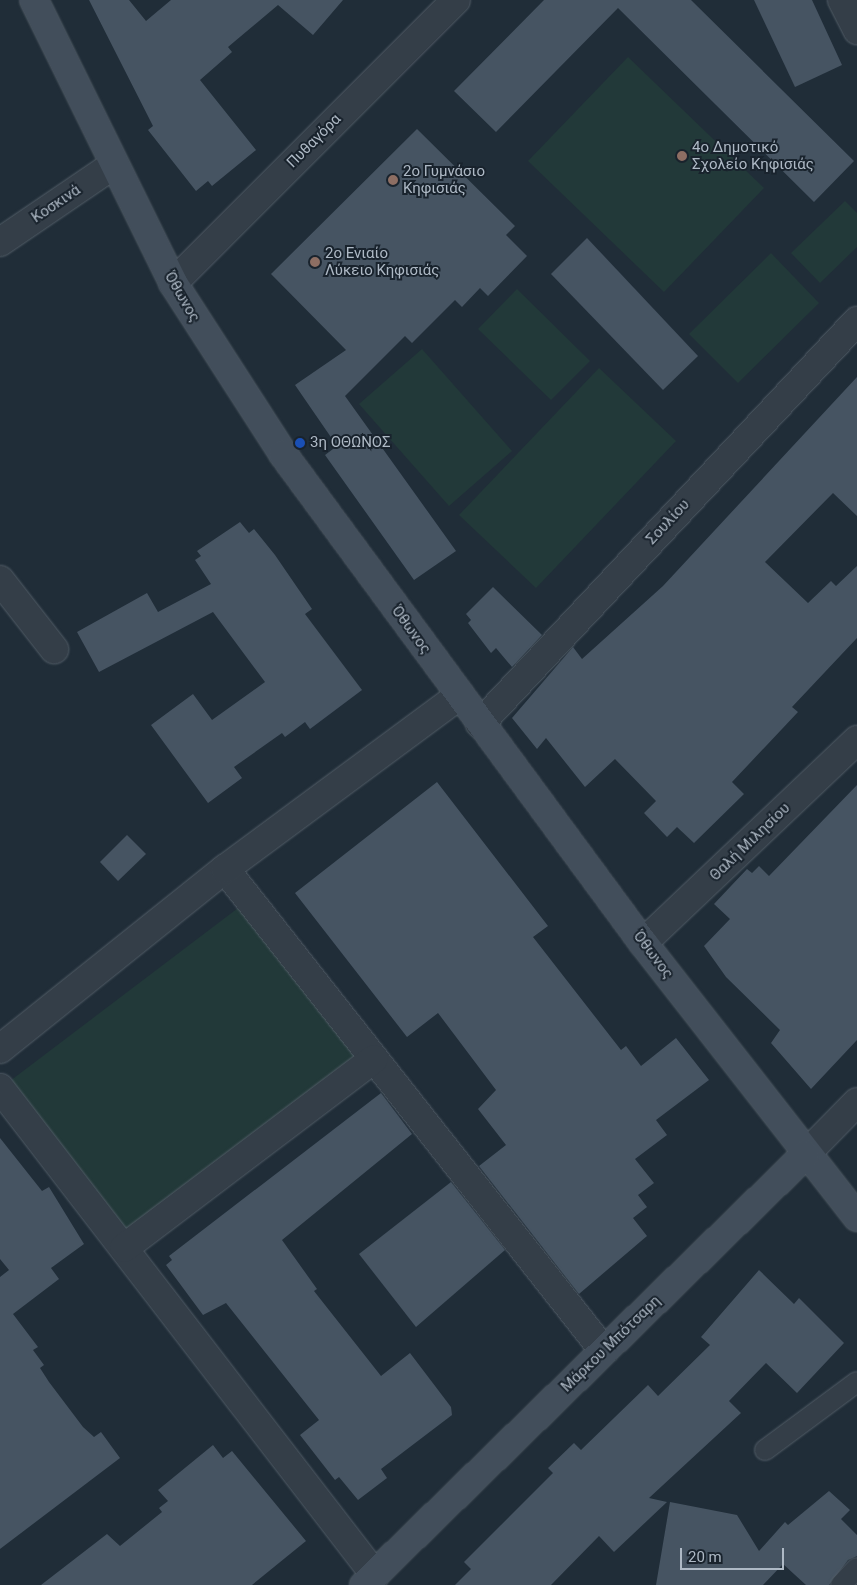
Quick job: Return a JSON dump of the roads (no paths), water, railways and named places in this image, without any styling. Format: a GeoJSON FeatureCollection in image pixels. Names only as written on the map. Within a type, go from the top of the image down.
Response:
{"type":"FeatureCollection","features":[{"type":"Feature","properties":{"kind":"street","name":"Όθωνος"},"geometry":{"type":"LineString","coordinates":[[34,0],[112,166],[172,282],[283,454],[459,696],[643,943],[805,1155],[857,1217]]}},
{"type":"Feature","properties":{"kind":"street","name":"Πυθαγόρα"},"geometry":{"type":"LineString","coordinates":[[172,282],[456,0]]}},
{"type":"Feature","properties":{"kind":"street"},"geometry":{"type":"LineString","coordinates":[[842,0],[857,30]]}},
{"type":"Feature","properties":{"kind":"street","name":"Κοσκινά"},"geometry":{"type":"LineString","coordinates":[[0,242],[112,166]]}},
{"type":"Feature","properties":{"kind":"street","name":"Σουλίου"},"geometry":{"type":"LineString","coordinates":[[480,724],[857,321]]}},
{"type":"Feature","properties":{"kind":"street"},"geometry":{"type":"LineString","coordinates":[[0,580],[54,649]]}},
{"type":"Feature","properties":{"kind":"street"},"geometry":{"type":"LineString","coordinates":[[0,1049],[225,869],[459,696]]}},
{"type":"Feature","properties":{"kind":"street","name":"Θαλή Μιλησίου"},"geometry":{"type":"LineString","coordinates":[[643,943],[857,740]]}},
{"type":"Feature","properties":{"kind":"street"},"geometry":{"type":"LineString","coordinates":[[225,869],[604,1351]]}},
{"type":"Feature","properties":{"kind":"street"},"geometry":{"type":"LineString","coordinates":[[124,1248],[374,1059]]}},
{"type":"Feature","properties":{"kind":"street"},"geometry":{"type":"LineString","coordinates":[[0,1088],[124,1248],[370,1580]]}},
{"type":"Feature","properties":{"kind":"street","name":"Μάρκου Μπότσαρη"},"geometry":{"type":"LineString","coordinates":[[370,1580],[857,1102]]}},
{"type":"Feature","properties":{"kind":"lane"},"geometry":{"type":"LineString","coordinates":[[766,1450],[857,1382]]}},
{"type":"Feature","properties":{"kind":"lane"},"geometry":{"type":"LineString","coordinates":[[841,1585],[857,1568]]}},
{"type":"Feature","properties":{"kind":"place","name":"4ο Δημοτικό Σχολείο Κηφισιάς"},"geometry":{"type":"Point","coordinates":[682,156]}},
{"type":"Feature","properties":{"kind":"place","name":"2ο Γυμνάσιο Κηφισιάς"},"geometry":{"type":"Point","coordinates":[393,180]}},
{"type":"Feature","properties":{"kind":"place","name":"2ο Ενιαίο Λύκειο Κηφισιάς"},"geometry":{"type":"Point","coordinates":[315,262]}},
{"type":"Feature","properties":{"kind":"place","name":"3η ΟΘΩΝΟΣ"},"geometry":{"type":"Point","coordinates":[300,443]}}]}
